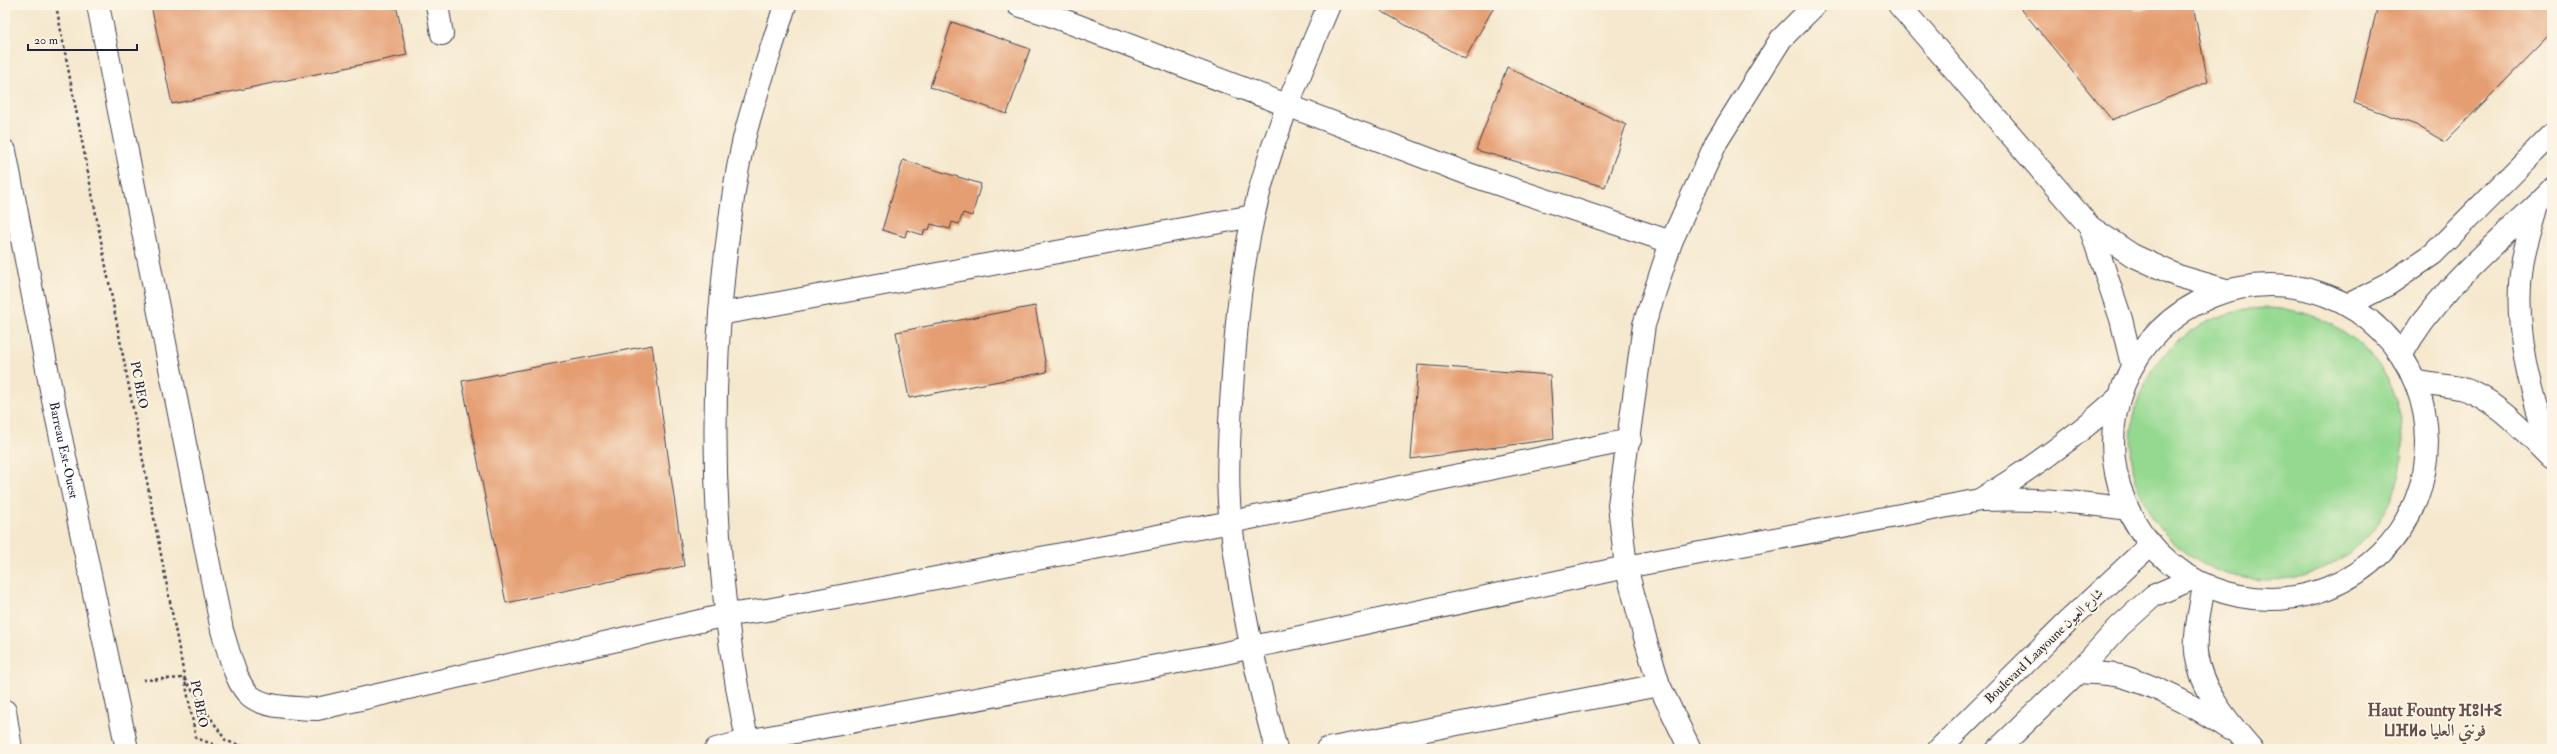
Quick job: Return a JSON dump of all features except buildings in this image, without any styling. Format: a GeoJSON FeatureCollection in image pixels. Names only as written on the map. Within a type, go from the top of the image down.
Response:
{"type":"FeatureCollection","features":[{"type":"Feature","properties":{"kind":"street"},"geometry":{"type":"LineString","coordinates":[[98,5],[222,630],[236,678],[248,696],[267,705],[317,709],[726,615],[767,610],[1231,522],[1630,440]]}},
{"type":"Feature","properties":{"kind":"street"},"geometry":{"type":"LineString","coordinates":[[437,5],[442,34]]}},
{"type":"Feature","properties":{"kind":"street"},"geometry":{"type":"LineString","coordinates":[[748,745],[726,615],[718,547],[714,452],[720,314],[729,230],[744,140],[785,5]]}},
{"type":"Feature","properties":{"kind":"street"},"geometry":{"type":"LineString","coordinates":[[1018,5],[1049,9],[1287,105],[1471,175],[1671,242]]}},
{"type":"Feature","properties":{"kind":"street"},"geometry":{"type":"LineString","coordinates":[[1276,749],[1251,647],[1231,522],[1228,466],[1234,348],[1242,270],[1253,216],[1287,105],[1329,5]]}},
{"type":"Feature","properties":{"kind":"street"},"geometry":{"type":"LineString","coordinates":[[1690,749],[1660,685],[1626,567],[1619,505],[1630,440],[1644,324],[1671,242],[1717,140],[1781,39],[1815,5]]}},
{"type":"Feature","properties":{"kind":"street"},"geometry":{"type":"LineString","coordinates":[[1899,5],[2090,227],[2132,255],[2171,273],[2226,290]]}},
{"type":"Feature","properties":{"kind":"street"},"geometry":{"type":"LineString","coordinates":[[2348,305],[2389,284],[2433,254],[2552,134]]}},
{"type":"Feature","properties":{"kind":"street","name":"Barreau Est-Ouest"},"geometry":{"type":"LineString","coordinates":[[5,151],[54,405],[127,749]]}},
{"type":"Feature","properties":{"kind":"street"},"geometry":{"type":"LineString","coordinates":[[2402,354],[2425,316],[2450,286],[2545,196]]}},
{"type":"Feature","properties":{"kind":"street"},"geometry":{"type":"LineString","coordinates":[[2545,196],[2522,265],[2520,329],[2534,402],[2552,459]]}},
{"type":"Feature","properties":{"kind":"street"},"geometry":{"type":"LineString","coordinates":[[720,314],[1253,216]]}},
{"type":"Feature","properties":{"kind":"street"},"geometry":{"type":"LineString","coordinates":[[2090,227],[2121,319],[2132,365]]}},
{"type":"Feature","properties":{"kind":"street"},"geometry":{"type":"LineString","coordinates":[[2268,285],[2309,290],[2348,305],[2381,330],[2402,354],[2416,382],[2427,428],[2424,475],[2408,520],[2379,556],[2341,584],[2295,598],[2248,599],[2198,582],[2151,544],[2128,510],[2117,480],[2113,441],[2116,400],[2132,365],[2155,333],[2188,307],[2226,290],[2268,285]]}},
{"type":"Feature","properties":{"kind":"street"},"geometry":{"type":"LineString","coordinates":[[2416,382],[2461,388],[2485,399],[2523,430],[2552,459]]}},
{"type":"Feature","properties":{"kind":"street"},"geometry":{"type":"LineString","coordinates":[[1980,500],[2028,471],[2068,442],[2116,400]]}},
{"type":"Feature","properties":{"kind":"street"},"geometry":{"type":"LineString","coordinates":[[716,749],[748,745],[1251,647],[1626,567],[1980,500],[2036,498],[2079,501],[2128,510]]}},
{"type":"Feature","properties":{"kind":"street","name":"Boulevard Laayoune شارع العيون"},"geometry":{"type":"LineString","coordinates":[[1939,749],[2066,623],[2151,544]]}},
{"type":"Feature","properties":{"kind":"street"},"geometry":{"type":"LineString","coordinates":[[1998,749],[2078,672],[2119,627],[2154,596],[2198,582]]}},
{"type":"Feature","properties":{"kind":"street"},"geometry":{"type":"LineString","coordinates":[[2198,582],[2196,652],[2201,675],[2211,695],[2245,742]]}},
{"type":"Feature","properties":{"kind":"street"},"geometry":{"type":"LineString","coordinates":[[2078,672],[2120,676],[2173,696],[2245,742]]}},
{"type":"Feature","properties":{"kind":"street"},"geometry":{"type":"LineString","coordinates":[[1327,749],[1660,685]]}},
{"type":"Feature","properties":{"kind":"street"},"geometry":{"type":"LineString","coordinates":[[5,711],[11,749]]}},
{"type":"Feature","properties":{"kind":"path","name":"PC BEO"},"geometry":{"type":"LineString","coordinates":[[56,5],[196,738],[226,749]]}},
{"type":"Feature","properties":{"kind":"path"},"geometry":{"type":"LineString","coordinates":[[113,682],[184,678],[226,741],[253,749]]}},
{"type":"Feature","properties":{"kind":"green space"},"geometry":{"type":"Polygon","coordinates":[[[2254,308],[2280,308],[2307,313],[2331,324],[2354,339],[2372,357],[2387,380],[2398,404],[2403,431],[2401,471],[2393,496],[2380,520],[2372,531],[2354,549],[2331,564],[2307,575],[2280,580],[2254,580],[2227,575],[2203,564],[2180,549],[2162,531],[2147,508],[2136,484],[2131,457],[2131,431],[2136,404],[2147,380],[2162,357],[2180,339],[2203,324],[2227,313],[2254,308]]]}},
{"type":"Feature","properties":{"kind":"district","name":"Haut Founty ⴼⵓⵏⵜⵉ ⵡⴼⵍⴰ فونتي العليا"},"geometry":{"type":"Point","coordinates":[2435,720]}}]}
